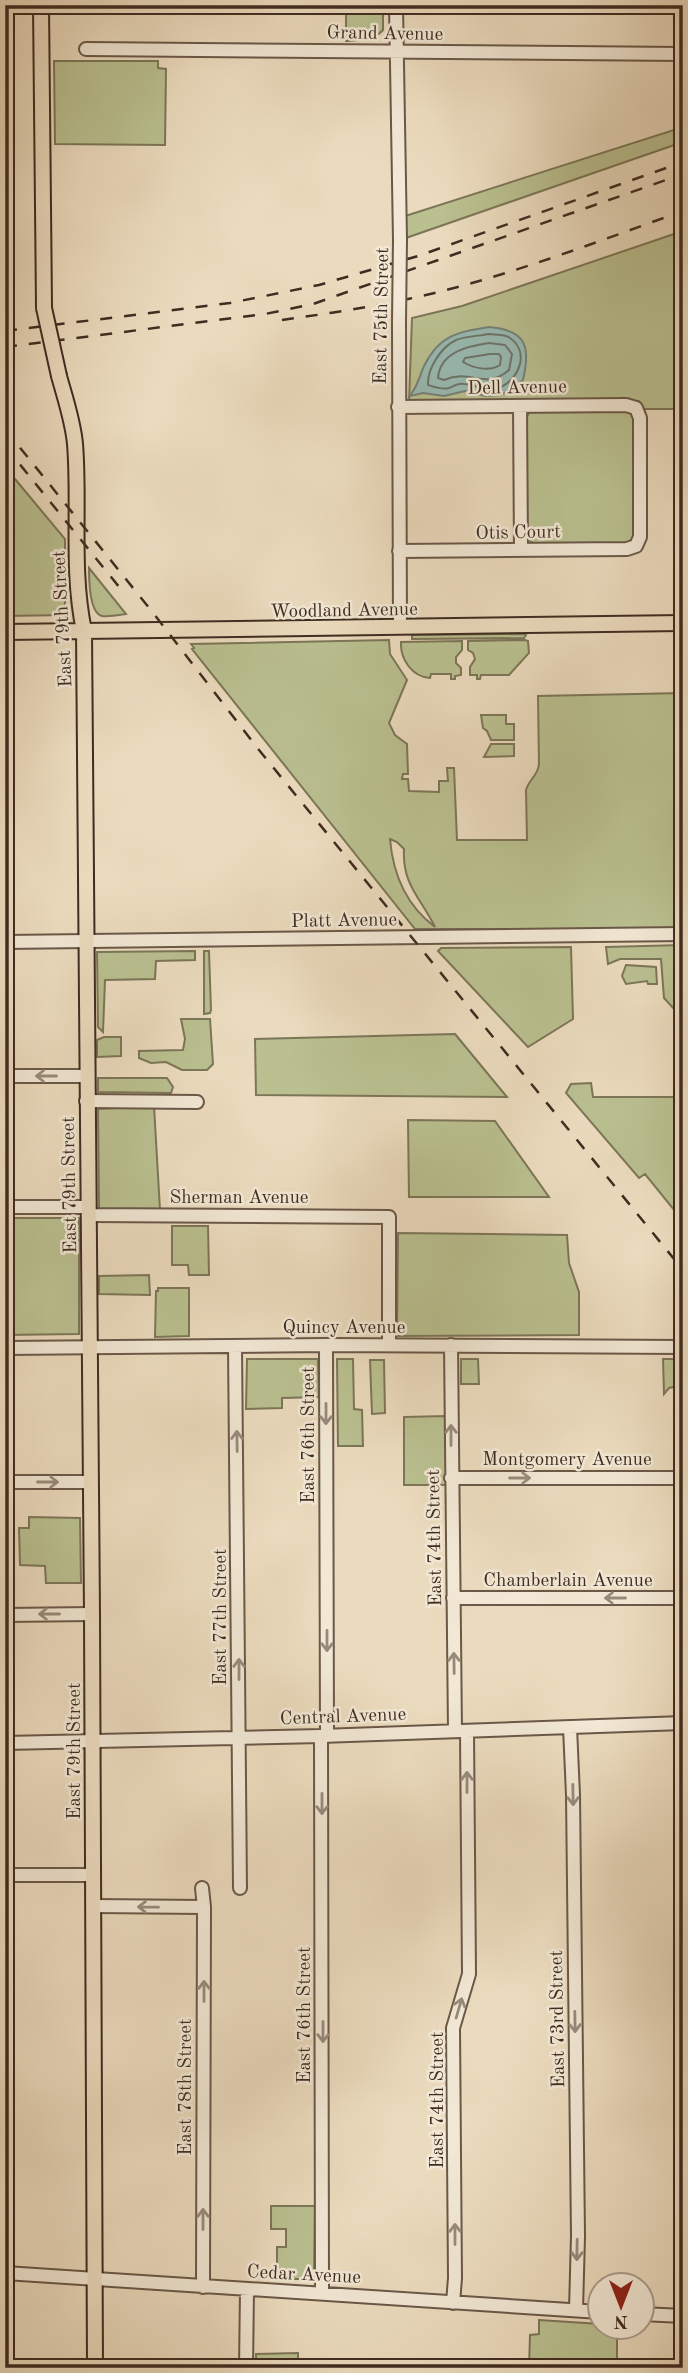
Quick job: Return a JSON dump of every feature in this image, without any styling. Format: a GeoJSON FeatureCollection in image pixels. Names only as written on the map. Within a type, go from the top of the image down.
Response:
{"type":"FeatureCollection","features":[{"type":"Feature","properties":{"kind":"main road","name":"East 79th Street"},"geometry":{"type":"LineString","coordinates":[[41,5],[44,308],[75,447],[75,547],[84,631],[95,2368]]}},
{"type":"Feature","properties":{"kind":"main road","name":"Woodland Avenue"},"geometry":{"type":"LineString","coordinates":[[5,632],[683,623]]}},
{"type":"Feature","properties":{"kind":"street","name":"East 75th Street"},"geometry":{"type":"LineString","coordinates":[[396,5],[400,240],[400,627]]}},
{"type":"Feature","properties":{"kind":"street","name":"Grand Avenue"},"geometry":{"type":"LineString","coordinates":[[86,49],[683,54]]}},
{"type":"Feature","properties":{"kind":"street","name":"Dell Avenue"},"geometry":{"type":"LineString","coordinates":[[398,407],[626,405],[636,408],[640,418],[640,537],[636,546]]}},
{"type":"Feature","properties":{"kind":"street"},"geometry":{"type":"LineString","coordinates":[[520,406],[521,550]]}},
{"type":"Feature","properties":{"kind":"street","name":"Otis Court"},"geometry":{"type":"LineString","coordinates":[[399,551],[627,549],[636,546]]}},
{"type":"Feature","properties":{"kind":"street","name":"Platt Avenue"},"geometry":{"type":"LineString","coordinates":[[5,942],[683,934]]}},
{"type":"Feature","properties":{"kind":"street"},"geometry":{"type":"LineString","coordinates":[[5,1076],[87,1076]]}},
{"type":"Feature","properties":{"kind":"street"},"geometry":{"type":"LineString","coordinates":[[86,1101],[198,1102]]}},
{"type":"Feature","properties":{"kind":"street","name":"Sherman Avenue"},"geometry":{"type":"LineString","coordinates":[[5,1208],[389,1217],[389,1345]]}},
{"type":"Feature","properties":{"kind":"street","name":"Quincy Avenue"},"geometry":{"type":"LineString","coordinates":[[5,1348],[326,1345],[683,1347]]}},
{"type":"Feature","properties":{"kind":"street","name":"East 76th Street"},"geometry":{"type":"LineString","coordinates":[[323,2293],[326,1345]]}},
{"type":"Feature","properties":{"kind":"street","name":"East 74th Street"},"geometry":{"type":"LineString","coordinates":[[451,1345],[453,1598],[461,1731],[469,1974],[453,2028],[453,2303]]}},
{"type":"Feature","properties":{"kind":"street","name":"East 77th Street"},"geometry":{"type":"LineString","coordinates":[[235,1346],[240,1888]]}},
{"type":"Feature","properties":{"kind":"street","name":"Montgomery Avenue"},"geometry":{"type":"LineString","coordinates":[[451,1478],[683,1478]]}},
{"type":"Feature","properties":{"kind":"street"},"geometry":{"type":"LineString","coordinates":[[5,1482],[90,1482]]}},
{"type":"Feature","properties":{"kind":"street","name":"Chamberlain Avenue"},"geometry":{"type":"LineString","coordinates":[[453,1598],[683,1598]]}},
{"type":"Feature","properties":{"kind":"street"},"geometry":{"type":"LineString","coordinates":[[5,1615],[92,1614]]}},
{"type":"Feature","properties":{"kind":"street","name":"Central Avenue"},"geometry":{"type":"LineString","coordinates":[[5,1743],[324,1736],[683,1723]]}},
{"type":"Feature","properties":{"kind":"street","name":"East 73rd Street"},"geometry":{"type":"LineString","coordinates":[[570,1727],[578,2236],[576,2311]]}},
{"type":"Feature","properties":{"kind":"street"},"geometry":{"type":"LineString","coordinates":[[5,1875],[93,1875]]}},
{"type":"Feature","properties":{"kind":"street","name":"East 78th Street"},"geometry":{"type":"LineString","coordinates":[[202,1888],[203,2287]]}},
{"type":"Feature","properties":{"kind":"street"},"geometry":{"type":"LineString","coordinates":[[93,1906],[204,1908]]}},
{"type":"Feature","properties":{"kind":"street","name":"Cedar Avenue"},"geometry":{"type":"LineString","coordinates":[[5,2273],[586,2311]]}},
{"type":"Feature","properties":{"kind":"street"},"geometry":{"type":"LineString","coordinates":[[246,2368],[247,2289]]}},
{"type":"Feature","properties":{"kind":"street"},"geometry":{"type":"LineString","coordinates":[[656,2315],[683,2316]]}},
{"type":"Feature","properties":{"kind":"green space"},"geometry":{"type":"Polygon","coordinates":[[[346,5],[383,5],[383,30],[371,38],[346,41],[346,5]]]}},
{"type":"Feature","properties":{"kind":"green space"},"geometry":{"type":"Polygon","coordinates":[[[54,61],[158,61],[158,68],[166,69],[165,145],[55,144],[54,61]]]}},
{"type":"Feature","properties":{"kind":"green space"},"geometry":{"type":"Polygon","coordinates":[[[683,127],[683,142],[400,240],[399,218],[683,127]]]}},
{"type":"Feature","properties":{"kind":"green space"},"geometry":{"type":"Polygon","coordinates":[[[683,231],[683,409],[644,409],[639,401],[409,402],[412,318],[462,306],[683,231]]]}},
{"type":"Feature","properties":{"kind":"green space"},"geometry":{"type":"Polygon","coordinates":[[[532,409],[629,410],[633,414],[635,533],[630,542],[625,545],[535,545],[526,537],[526,418],[532,409]]]}},
{"type":"Feature","properties":{"kind":"green space"},"geometry":{"type":"Polygon","coordinates":[[[5,467],[65,539],[65,615],[5,616],[5,467]]]}},
{"type":"Feature","properties":{"kind":"green space"},"geometry":{"type":"Polygon","coordinates":[[[89,568],[126,614],[98,614],[91,595],[89,568]]]}},
{"type":"Feature","properties":{"kind":"green space"},"geometry":{"type":"Polygon","coordinates":[[[412,635],[526,635],[524,638],[412,639],[412,635]]]}},
{"type":"Feature","properties":{"kind":"green space"},"geometry":{"type":"Polygon","coordinates":[[[389,640],[390,654],[407,680],[389,723],[395,735],[407,744],[408,774],[403,774],[402,779],[408,779],[409,791],[439,792],[439,781],[448,781],[447,768],[454,768],[457,840],[527,840],[526,790],[539,764],[538,696],[683,693],[683,929],[415,929],[192,649],[194,648],[191,644],[389,640]],[[390,839],[394,865],[403,889],[425,919],[435,927],[409,882],[404,849],[390,839]]]}},
{"type":"Feature","properties":{"kind":"green space"},"geometry":{"type":"Polygon","coordinates":[[[462,641],[462,650],[456,657],[461,675],[455,676],[455,679],[451,679],[451,674],[431,674],[430,678],[418,674],[408,666],[401,648],[401,642],[462,641]]]}},
{"type":"Feature","properties":{"kind":"green space"},"geometry":{"type":"Polygon","coordinates":[[[468,641],[528,641],[529,653],[509,675],[481,675],[480,679],[477,679],[477,675],[470,675],[470,667],[475,659],[473,653],[468,650],[468,641]]]}},
{"type":"Feature","properties":{"kind":"green space"},"geometry":{"type":"Polygon","coordinates":[[[481,715],[506,715],[506,724],[514,724],[514,740],[491,740],[483,728],[481,715]]]}},
{"type":"Feature","properties":{"kind":"green space"},"geometry":{"type":"Polygon","coordinates":[[[491,744],[514,744],[514,756],[484,757],[491,744]]]}},
{"type":"Feature","properties":{"kind":"green space"},"geometry":{"type":"Polygon","coordinates":[[[683,945],[683,1008],[674,1009],[664,998],[661,959],[620,959],[608,964],[606,947],[683,945]]]}},
{"type":"Feature","properties":{"kind":"green space"},"geometry":{"type":"Polygon","coordinates":[[[571,947],[573,1019],[528,1047],[438,951],[441,948],[571,947]]]}},
{"type":"Feature","properties":{"kind":"green space"},"geometry":{"type":"Polygon","coordinates":[[[195,951],[195,960],[156,961],[155,979],[105,980],[103,1032],[98,1027],[97,952],[195,951]]]}},
{"type":"Feature","properties":{"kind":"green space"},"geometry":{"type":"Polygon","coordinates":[[[204,951],[209,951],[211,1010],[210,1013],[204,1014],[204,951]]]}},
{"type":"Feature","properties":{"kind":"green space"},"geometry":{"type":"Polygon","coordinates":[[[626,965],[656,967],[657,984],[648,984],[647,981],[626,984],[622,976],[626,965]]]}},
{"type":"Feature","properties":{"kind":"green space"},"geometry":{"type":"Polygon","coordinates":[[[181,1019],[210,1019],[213,1064],[207,1070],[182,1070],[166,1062],[151,1063],[139,1058],[139,1051],[183,1050],[185,1039],[181,1019]]]}},
{"type":"Feature","properties":{"kind":"green space"},"geometry":{"type":"Polygon","coordinates":[[[455,1034],[507,1097],[256,1095],[255,1039],[455,1034]]]}},
{"type":"Feature","properties":{"kind":"green space"},"geometry":{"type":"Polygon","coordinates":[[[104,1037],[121,1037],[121,1056],[97,1057],[97,1040],[104,1037]]]}},
{"type":"Feature","properties":{"kind":"green space"},"geometry":{"type":"Polygon","coordinates":[[[98,1078],[167,1078],[173,1087],[171,1093],[98,1092],[98,1078]]]}},
{"type":"Feature","properties":{"kind":"green space"},"geometry":{"type":"Polygon","coordinates":[[[591,1083],[593,1097],[677,1097],[680,1148],[683,1148],[683,1221],[645,1174],[639,1178],[566,1093],[571,1084],[591,1083]]]}},
{"type":"Feature","properties":{"kind":"green space"},"geometry":{"type":"Polygon","coordinates":[[[154,1106],[160,1210],[99,1209],[98,1109],[154,1106]]]}},
{"type":"Feature","properties":{"kind":"green space"},"geometry":{"type":"Polygon","coordinates":[[[408,1120],[495,1121],[549,1197],[409,1197],[408,1120]]]}},
{"type":"Feature","properties":{"kind":"green space"},"geometry":{"type":"Polygon","coordinates":[[[8,1218],[79,1218],[79,1334],[5,1335],[5,1280],[10,1280],[8,1218]]]}},
{"type":"Feature","properties":{"kind":"green space"},"geometry":{"type":"Polygon","coordinates":[[[172,1226],[208,1226],[209,1275],[189,1275],[188,1265],[172,1265],[172,1226]]]}},
{"type":"Feature","properties":{"kind":"green space"},"geometry":{"type":"Polygon","coordinates":[[[398,1233],[567,1235],[569,1263],[579,1292],[579,1335],[397,1336],[398,1233]]]}},
{"type":"Feature","properties":{"kind":"green space"},"geometry":{"type":"Polygon","coordinates":[[[149,1275],[150,1295],[99,1294],[99,1276],[149,1275]]]}},
{"type":"Feature","properties":{"kind":"green space"},"geometry":{"type":"Polygon","coordinates":[[[158,1288],[189,1288],[189,1336],[155,1337],[158,1288]]]}},
{"type":"Feature","properties":{"kind":"green space"},"geometry":{"type":"Polygon","coordinates":[[[247,1359],[318,1359],[319,1397],[282,1398],[282,1408],[246,1409],[247,1359]]]}},
{"type":"Feature","properties":{"kind":"green space"},"geometry":{"type":"Polygon","coordinates":[[[337,1359],[353,1359],[354,1409],[362,1410],[363,1446],[338,1446],[337,1359]]]}},
{"type":"Feature","properties":{"kind":"green space"},"geometry":{"type":"Polygon","coordinates":[[[461,1359],[478,1359],[479,1384],[461,1384],[461,1359]]]}},
{"type":"Feature","properties":{"kind":"green space"},"geometry":{"type":"Polygon","coordinates":[[[663,1359],[683,1359],[683,1385],[669,1388],[664,1394],[663,1359]]]}},
{"type":"Feature","properties":{"kind":"green space"},"geometry":{"type":"Polygon","coordinates":[[[370,1360],[384,1360],[385,1413],[372,1414],[370,1360]]]}},
{"type":"Feature","properties":{"kind":"green space"},"geometry":{"type":"Polygon","coordinates":[[[446,1416],[446,1485],[404,1485],[404,1417],[446,1416]]]}},
{"type":"Feature","properties":{"kind":"green space"},"geometry":{"type":"Polygon","coordinates":[[[29,1517],[80,1518],[81,1583],[46,1583],[45,1566],[20,1565],[19,1528],[29,1528],[29,1517]]]}},
{"type":"Feature","properties":{"kind":"green space"},"geometry":{"type":"Polygon","coordinates":[[[271,2206],[315,2206],[314,2279],[277,2279],[277,2247],[286,2247],[286,2229],[271,2229],[271,2206]]]}},
{"type":"Feature","properties":{"kind":"green space"},"geometry":{"type":"Polygon","coordinates":[[[539,2320],[586,2323],[586,2342],[617,2342],[617,2368],[529,2368],[530,2335],[539,2334],[539,2320]]]}},
{"type":"Feature","properties":{"kind":"green space"},"geometry":{"type":"Polygon","coordinates":[[[298,2353],[298,2368],[256,2368],[256,2354],[298,2353]]]}},
{"type":"Feature","properties":{"kind":"water"},"geometry":{"type":"Polygon","coordinates":[[[489,327],[511,332],[523,342],[526,358],[523,380],[501,395],[486,396],[465,391],[444,396],[423,393],[410,396],[430,356],[443,341],[459,333],[489,327]]]}},
{"type":"Feature","properties":{"kind":"railway"},"geometry":{"type":"LineString","coordinates":[[5,331],[230,303],[319,285],[418,256],[683,162]]}},
{"type":"Feature","properties":{"kind":"railway"},"geometry":{"type":"LineString","coordinates":[[5,347],[265,314],[313,304],[683,174]]}},
{"type":"Feature","properties":{"kind":"railway"},"geometry":{"type":"LineString","coordinates":[[282,320],[443,291],[547,260],[683,211]]}},
{"type":"Feature","properties":{"kind":"railway"},"geometry":{"type":"LineString","coordinates":[[5,429],[259,750],[683,1270]]}},
{"type":"Feature","properties":{"kind":"railway"},"geometry":{"type":"LineString","coordinates":[[5,446],[124,593]]}}]}
